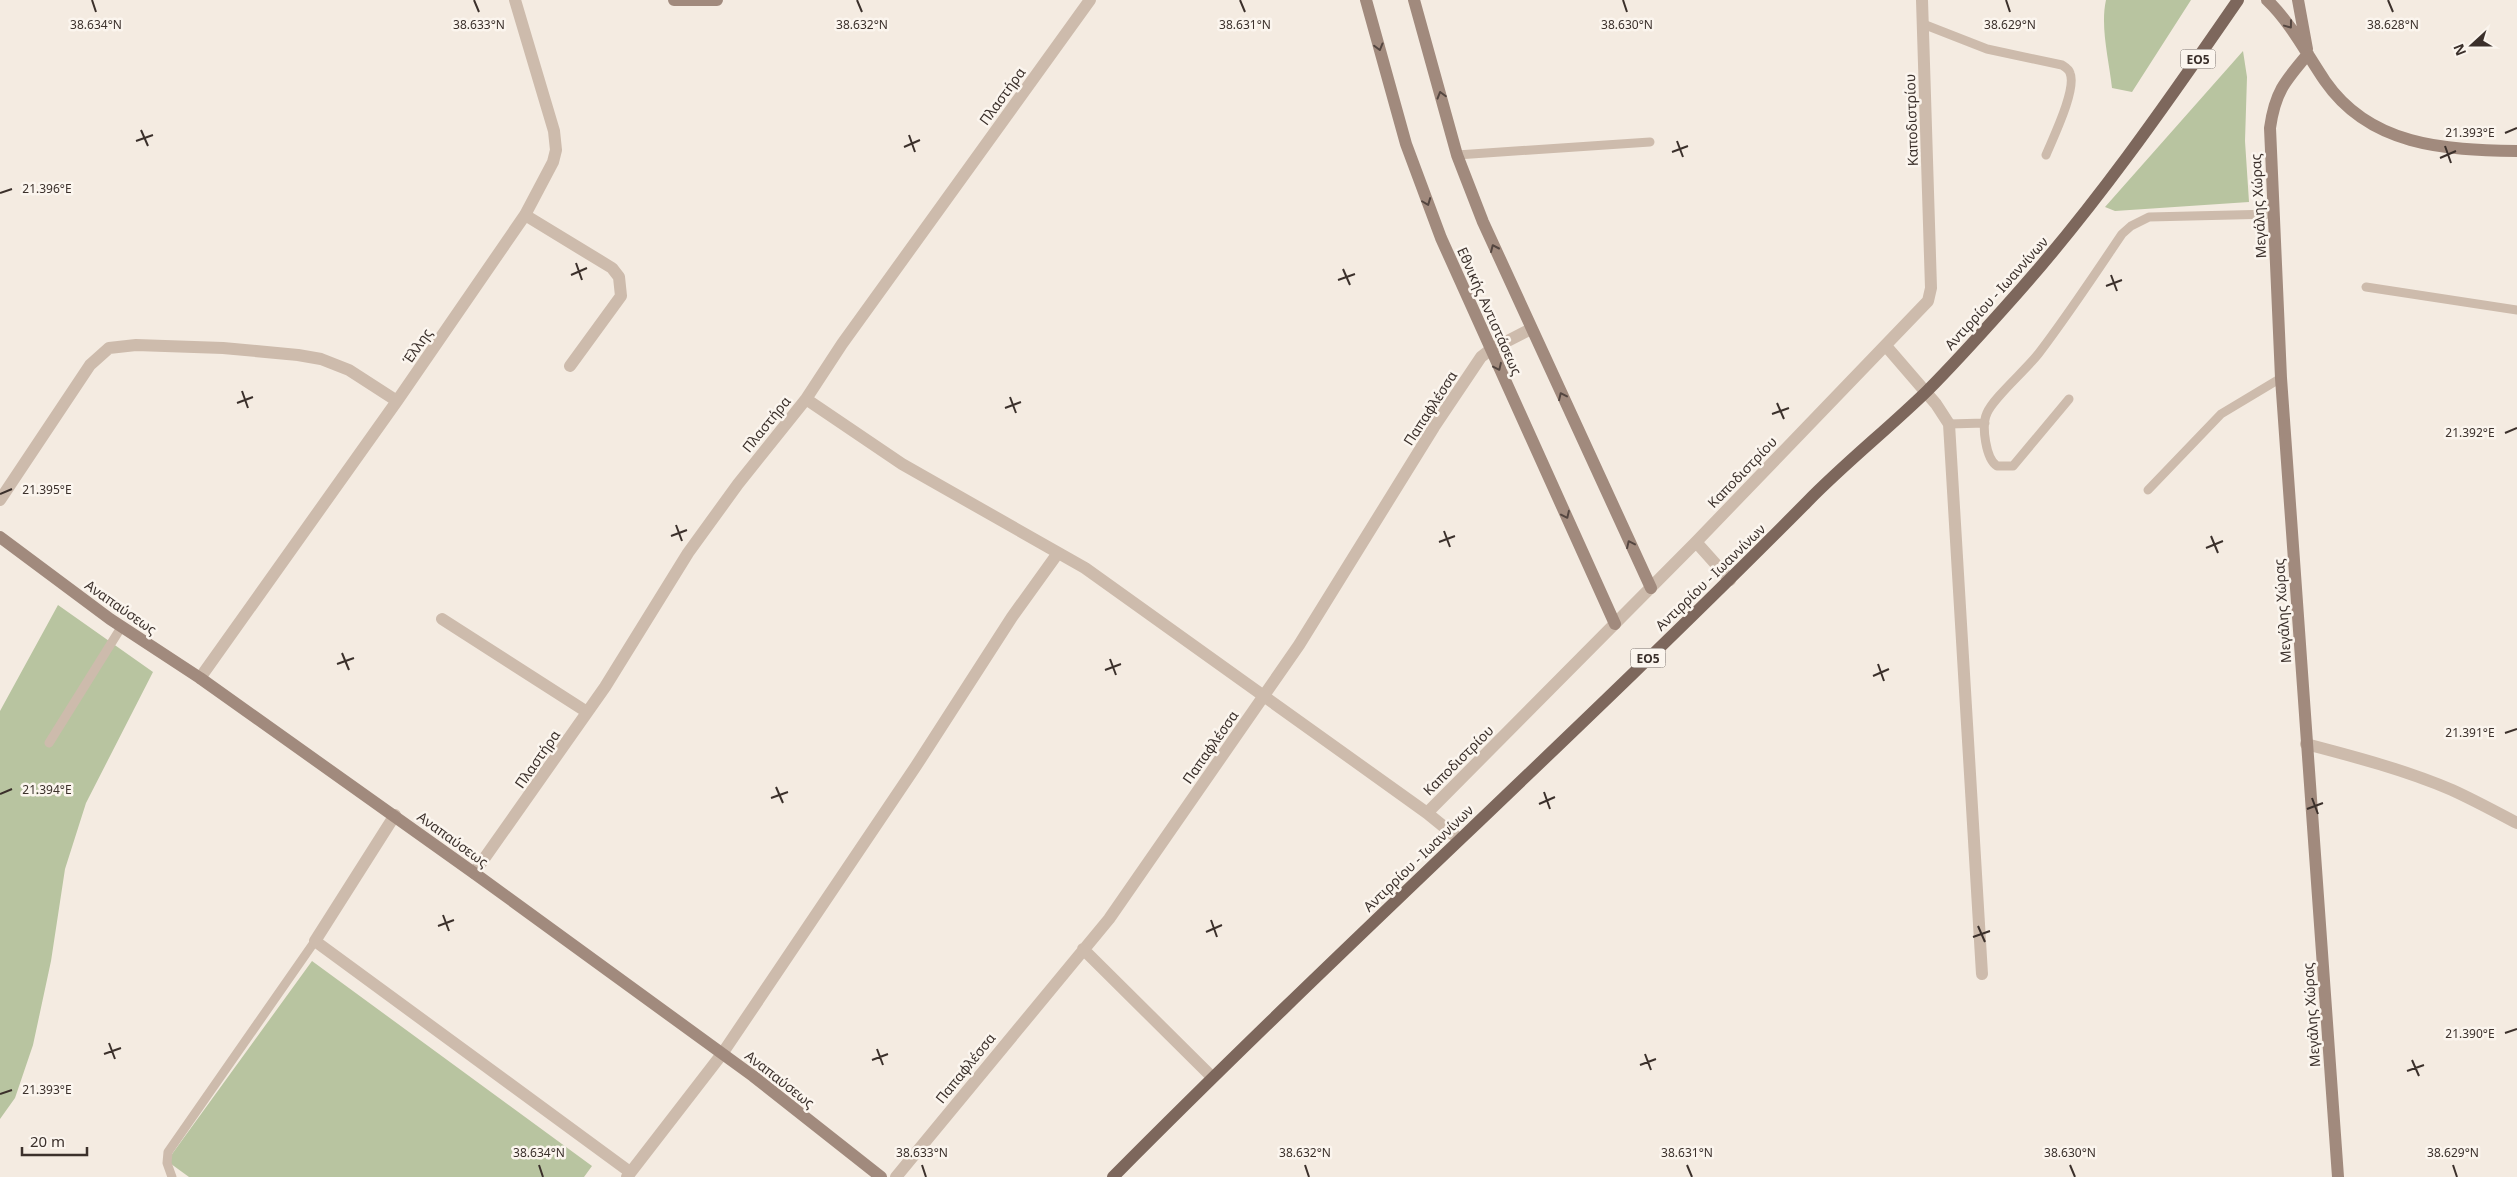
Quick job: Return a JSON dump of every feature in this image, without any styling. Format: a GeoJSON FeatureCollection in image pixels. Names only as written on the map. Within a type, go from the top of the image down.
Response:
{"type":"FeatureCollection","features":[{"type":"Feature","properties":{"kind":"main road","name":"Αντιρρίου - Ιωαννίνων"},"geometry":{"type":"LineString","coordinates":[[1113,1177],[1212,1077],[1730,580],[1811,498],[1926,392],[2007,305],[2112,178],[2158,117],[2238,0]]}},
{"type":"Feature","properties":{"kind":"street","name":"Έλλης"},"geometry":{"type":"LineString","coordinates":[[200,678],[397,401],[525,216],[546,177],[556,150],[554,131],[515,0]]}},
{"type":"Feature","properties":{"kind":"street"},"geometry":{"type":"LineString","coordinates":[[674,0],[717,0]]}},
{"type":"Feature","properties":{"kind":"street","name":"Πλαστήρα"},"geometry":{"type":"LineString","coordinates":[[474,873],[605,688],[688,553],[738,484],[806,399],[842,344],[1090,0]]}},
{"type":"Feature","properties":{"kind":"street","name":"Εθνικής Αντιστάσεως"},"geometry":{"type":"LineString","coordinates":[[1366,0],[1406,144],[1441,238],[1615,624]]}},
{"type":"Feature","properties":{"kind":"street"},"geometry":{"type":"LineString","coordinates":[[1414,0],[1457,155],[1482,222],[1651,588]]}},
{"type":"Feature","properties":{"kind":"street","name":"Καποδιστρίου"},"geometry":{"type":"LineString","coordinates":[[1426,813],[1651,588],[1924,307],[1930,296],[1931,288],[1922,0]]}},
{"type":"Feature","properties":{"kind":"street"},"geometry":{"type":"LineString","coordinates":[[2267,0],[2292,29],[2326,82],[2345,106],[2366,122],[2396,136],[2431,145],[2468,150],[2517,151]]}},
{"type":"Feature","properties":{"kind":"street"},"geometry":{"type":"LineString","coordinates":[[2298,0],[2308,54]]}},
{"type":"Feature","properties":{"kind":"street","name":"Μεγάλης Χώρας"},"geometry":{"type":"LineString","coordinates":[[2308,54],[2286,80],[2274,102],[2270,128],[2281,378],[2338,1177]]}},
{"type":"Feature","properties":{"kind":"street"},"geometry":{"type":"LineString","coordinates":[[525,216],[612,268],[619,277],[621,296],[570,366]]}},
{"type":"Feature","properties":{"kind":"street","name":"Παπαφλέσσα"},"geometry":{"type":"LineString","coordinates":[[896,1177],[1082,949],[1109,919],[1304,637],[1434,427],[1482,357],[1490,350],[1530,329]]}},
{"type":"Feature","properties":{"kind":"street"},"geometry":{"type":"LineString","coordinates":[[0,500],[90,365],[103,352],[113,347],[150,345],[213,348],[315,358],[349,370],[397,401]]}},
{"type":"Feature","properties":{"kind":"street"},"geometry":{"type":"LineString","coordinates":[[1886,346],[1926,392],[1949,424],[1982,974]]}},
{"type":"Feature","properties":{"kind":"street"},"geometry":{"type":"LineString","coordinates":[[806,399],[902,464],[1085,568],[1264,695],[1459,839]]}},
{"type":"Feature","properties":{"kind":"street","name":"Αναπαύσεως"},"geometry":{"type":"LineString","coordinates":[[0,537],[122,626],[200,678],[395,815],[722,1054],[881,1177]]}},
{"type":"Feature","properties":{"kind":"street"},"geometry":{"type":"LineString","coordinates":[[1696,542],[1730,580]]}},
{"type":"Feature","properties":{"kind":"street"},"geometry":{"type":"LineString","coordinates":[[395,815],[315,941],[629,1174],[722,1054],[916,766],[1012,617],[1058,553]]}},
{"type":"Feature","properties":{"kind":"street"},"geometry":{"type":"LineString","coordinates":[[442,619],[587,712]]}},
{"type":"Feature","properties":{"kind":"street"},"geometry":{"type":"LineString","coordinates":[[2306,744],[2376,762],[2416,776],[2453,790],[2517,823]]}},
{"type":"Feature","properties":{"kind":"street"},"geometry":{"type":"LineString","coordinates":[[1082,949],[1212,1077]]}},
{"type":"Feature","properties":{"kind":"lane"},"geometry":{"type":"LineString","coordinates":[[1923,24],[1987,49],[2062,65],[2067,68],[2070,73],[2072,86],[2046,155]]}},
{"type":"Feature","properties":{"kind":"lane"},"geometry":{"type":"LineString","coordinates":[[1457,155],[1650,142]]}},
{"type":"Feature","properties":{"kind":"lane"},"geometry":{"type":"LineString","coordinates":[[2069,399],[2013,466],[1998,466],[1991,461],[1987,448],[1985,422],[1988,410],[2038,354],[2122,234],[2131,226],[2149,217],[2274,214]]}},
{"type":"Feature","properties":{"kind":"lane"},"geometry":{"type":"LineString","coordinates":[[2366,287],[2517,310]]}},
{"type":"Feature","properties":{"kind":"lane"},"geometry":{"type":"LineString","coordinates":[[2148,490],[2221,414],[2281,378]]}},
{"type":"Feature","properties":{"kind":"lane"},"geometry":{"type":"LineString","coordinates":[[1949,424],[1985,422]]}},
{"type":"Feature","properties":{"kind":"lane"},"geometry":{"type":"LineString","coordinates":[[49,744],[122,626]]}},
{"type":"Feature","properties":{"kind":"lane"},"geometry":{"type":"LineString","coordinates":[[172,1177],[166,1163],[168,1152],[315,941]]}},
{"type":"Feature","properties":{"kind":"green space"},"geometry":{"type":"Polygon","coordinates":[[[2106,0],[2191,0],[2132,92],[2112,88],[2104,32],[2106,0]]]}},
{"type":"Feature","properties":{"kind":"green space"},"geometry":{"type":"Polygon","coordinates":[[[2243,51],[2247,77],[2245,141],[2249,202],[2115,211],[2105,207],[2243,51]]]}},
{"type":"Feature","properties":{"kind":"green space"},"geometry":{"type":"Polygon","coordinates":[[[58,605],[153,672],[86,803],[65,869],[51,961],[33,1045],[15,1098],[0,1119],[0,711],[58,605]]]}},
{"type":"Feature","properties":{"kind":"green space"},"geometry":{"type":"Polygon","coordinates":[[[312,961],[592,1166],[584,1177],[189,1177],[167,1161],[312,961]]]}}]}
